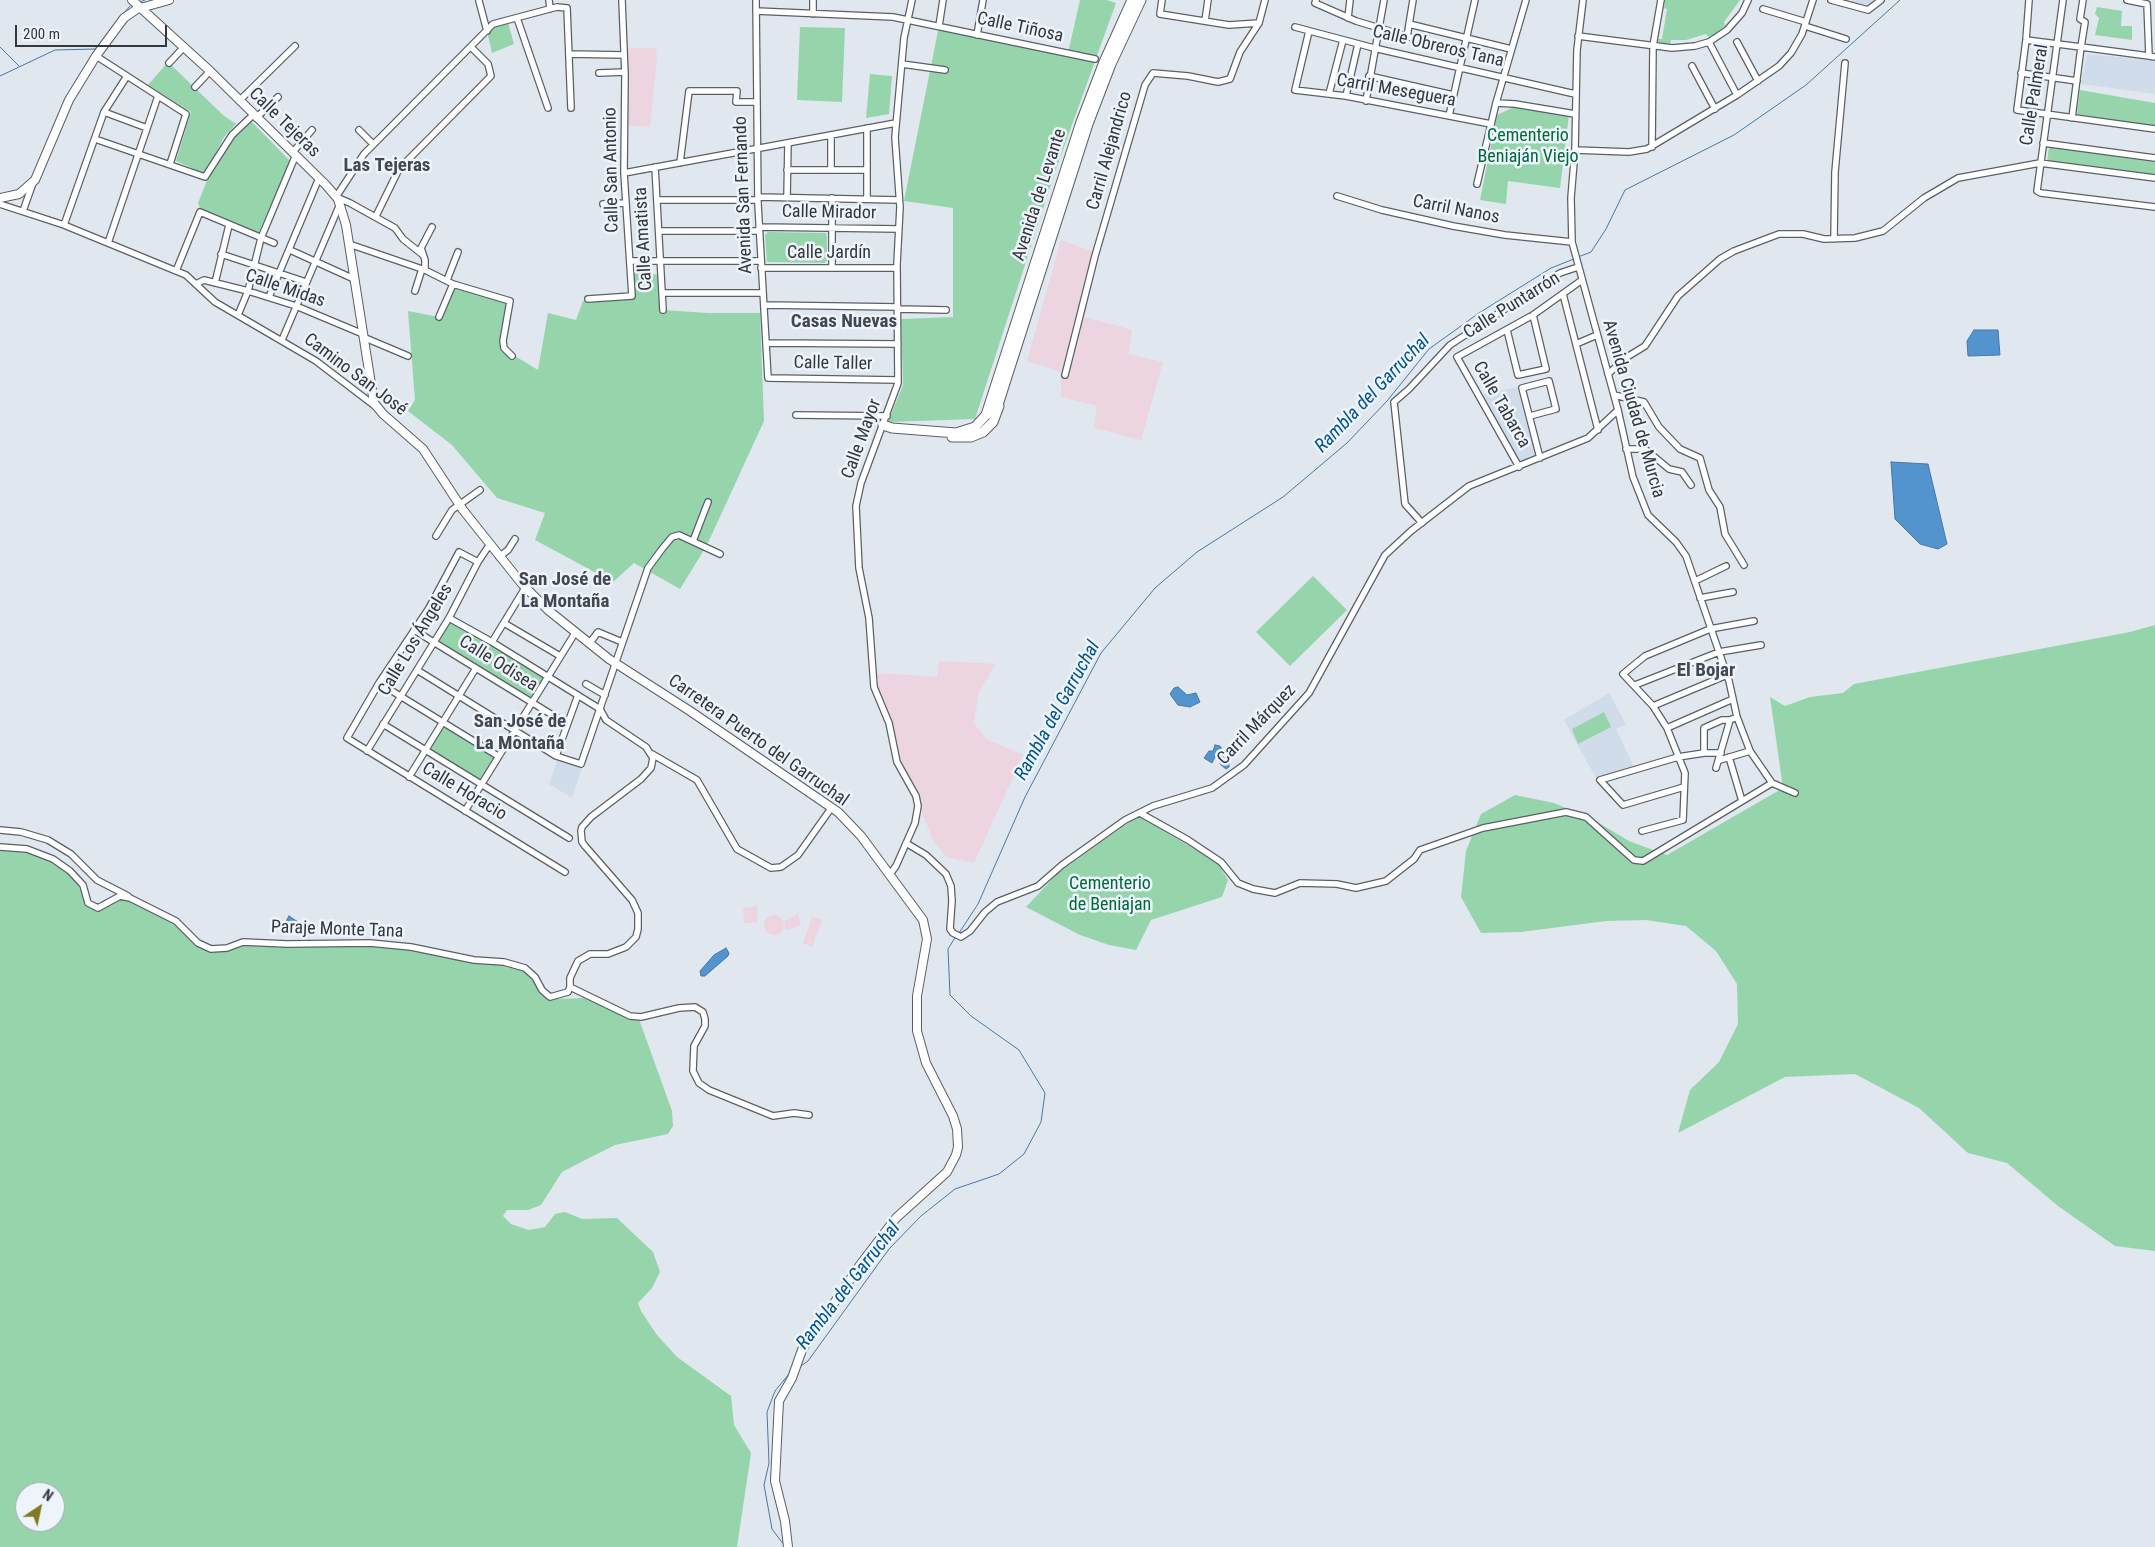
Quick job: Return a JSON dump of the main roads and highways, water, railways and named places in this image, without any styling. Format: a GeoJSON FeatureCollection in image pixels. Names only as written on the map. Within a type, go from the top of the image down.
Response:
{"type":"FeatureCollection","features":[{"type":"Feature","properties":{"kind":"main road","name":"Calle Tejeras"},"geometry":{"type":"LineString","coordinates":[[132,0],[210,72],[254,117],[319,178],[338,200],[346,225],[372,395],[376,406]]}},
{"type":"Feature","properties":{"kind":"main road"},"geometry":{"type":"LineString","coordinates":[[3,197],[24,191],[33,183],[67,105],[96,56],[124,18],[141,8],[169,0]]}},
{"type":"Feature","properties":{"kind":"main road","name":"Avenida de Levante"},"geometry":{"type":"LineString","coordinates":[[1004,386],[993,422],[985,431],[976,436],[961,438],[882,429],[962,432],[972,428],[981,421],[990,405],[1081,122],[1104,62],[1132,0]]}},
{"type":"Feature","properties":{"kind":"main road","name":"Avenida de Levante"},"geometry":{"type":"LineString","coordinates":[[990,405],[992,410],[997,408],[1088,124],[1111,64],[1141,0]]}},
{"type":"Feature","properties":{"kind":"main road","name":"Camino San José"},"geometry":{"type":"LineString","coordinates":[[376,406],[423,449],[499,557],[526,588],[589,644],[614,663]]}},
{"type":"Feature","properties":{"kind":"main road","name":"Carretera Puerto del Garruchal"},"geometry":{"type":"LineString","coordinates":[[614,663],[690,710],[832,808],[856,830],[919,913],[926,926],[926,948],[916,1007],[917,1031],[926,1063],[953,1116],[957,1128],[958,1147],[947,1172],[900,1214],[877,1242],[802,1350],[792,1378],[779,1401],[775,1481],[788,1547]]}},
{"type":"Feature","properties":{"kind":"water"},"geometry":{"type":"Polygon","coordinates":[[[1974,330],[1998,330],[2000,355],[1968,356],[1967,341],[1974,330]]]}},
{"type":"Feature","properties":{"kind":"water"},"geometry":{"type":"Polygon","coordinates":[[[1891,462],[1928,464],[1947,544],[1938,549],[1920,544],[1895,519],[1891,462]]]}},
{"type":"Feature","properties":{"kind":"water"},"geometry":{"type":"Polygon","coordinates":[[[1178,687],[1187,695],[1196,693],[1200,702],[1190,707],[1178,705],[1170,694],[1174,688],[1178,687]]]}},
{"type":"Feature","properties":{"kind":"water"},"geometry":{"type":"Polygon","coordinates":[[[1215,745],[1220,746],[1226,755],[1229,767],[1226,769],[1220,764],[1218,756],[1215,757],[1212,763],[1204,758],[1209,751],[1213,751],[1215,745]]]}},
{"type":"Feature","properties":{"kind":"water"},"geometry":{"type":"Polygon","coordinates":[[[289,916],[298,922],[292,931],[284,925],[289,916]]]}},
{"type":"Feature","properties":{"kind":"water"},"geometry":{"type":"Polygon","coordinates":[[[726,948],[729,953],[728,956],[705,976],[701,976],[700,971],[714,955],[726,948]]]}},
{"type":"Feature","properties":{"kind":"waterway"},"geometry":{"type":"LineString","coordinates":[[140,2],[145,0]]}},
{"type":"Feature","properties":{"kind":"waterway","name":"Rambla del Garruchal"},"geometry":{"type":"LineString","coordinates":[[1578,257],[1591,252],[1606,229],[1625,190],[1734,135],[1806,85],[1900,0]]}},
{"type":"Feature","properties":{"kind":"waterway"},"geometry":{"type":"LineString","coordinates":[[123,14],[130,6]]}},
{"type":"Feature","properties":{"kind":"waterway"},"geometry":{"type":"LineString","coordinates":[[0,76],[55,50],[95,49],[115,25]]}},
{"type":"Feature","properties":{"kind":"waterway"},"geometry":{"type":"LineString","coordinates":[[0,47],[19,66]]}},
{"type":"Feature","properties":{"kind":"waterway","name":"Rambla del Garruchal"},"geometry":{"type":"LineString","coordinates":[[959,933],[978,904],[1025,797],[1101,653],[1155,588],[1197,552],[1283,497],[1347,443],[1387,401],[1429,349],[1479,313],[1551,268],[1574,259]]}},
{"type":"Feature","properties":{"kind":"waterway","name":"Rambla del Garruchal"},"geometry":{"type":"LineString","coordinates":[[801,1366],[808,1361],[889,1249],[921,1216],[955,1189],[999,1174],[1024,1154],[1041,1122],[1045,1093],[1019,1050],[971,1016],[950,995],[948,949],[956,936]]}},
{"type":"Feature","properties":{"kind":"waterway","name":"Rambla del Garruchal"},"geometry":{"type":"LineString","coordinates":[[784,1545],[772,1529],[764,1485],[769,1463],[767,1412],[775,1391],[789,1374]]}},
{"type":"Feature","properties":{"kind":"district","name":"Las Tejeras"},"geometry":{"type":"Point","coordinates":[387,166]}},
{"type":"Feature","properties":{"kind":"district","name":"Casas Nuevas"},"geometry":{"type":"Point","coordinates":[844,322]}},
{"type":"Feature","properties":{"kind":"district","name":"San José de La Montaña"},"geometry":{"type":"Point","coordinates":[565,591]}},
{"type":"Feature","properties":{"kind":"district","name":"El Bojar"},"geometry":{"type":"Point","coordinates":[1706,671]}},
{"type":"Feature","properties":{"kind":"district","name":"San José de La Montaña"},"geometry":{"type":"Point","coordinates":[520,733]}},
{"type":"Feature","properties":{"kind":"park label","name":"Cementerio Beniaján Viejo"},"geometry":{"type":"Point","coordinates":[1528,146]}},
{"type":"Feature","properties":{"kind":"park label","name":"Cementerio de Beniajan"},"geometry":{"type":"Point","coordinates":[1110,894]}}]}
